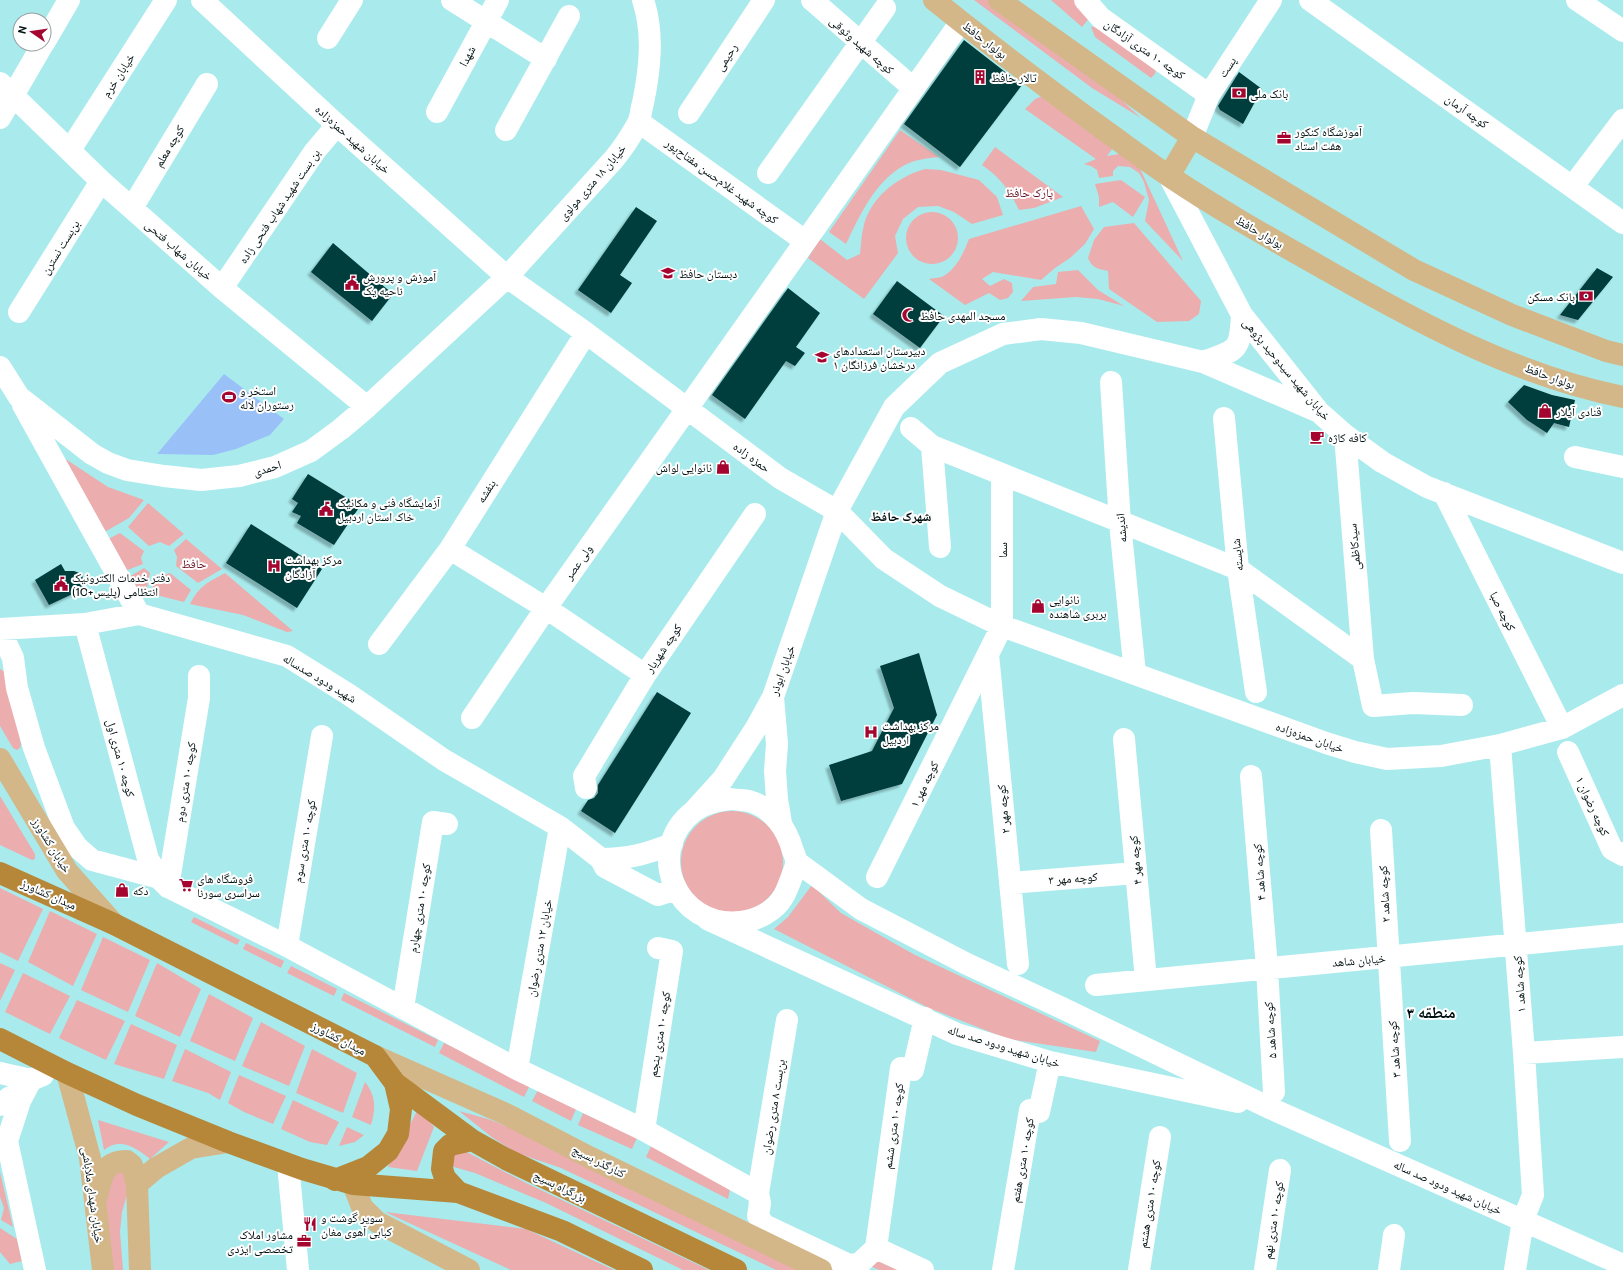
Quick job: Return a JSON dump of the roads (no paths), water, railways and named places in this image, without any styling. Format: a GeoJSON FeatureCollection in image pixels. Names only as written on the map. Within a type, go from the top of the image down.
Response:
{"type":"FeatureCollection","features":[{"type":"Feature","properties":{"kind":"highway","name":"میدان کشاورز"},"geometry":{"type":"LineString","coordinates":[[0,873],[114,924],[375,1056],[395,1084],[401,1109],[398,1134],[388,1151],[368,1167],[344,1182]]}},
{"type":"Feature","properties":{"kind":"highway"},"geometry":{"type":"LineString","coordinates":[[0,1039],[62,1071],[137,1105],[228,1142],[288,1164],[344,1182],[458,1192],[562,1231],[642,1270]]}},
{"type":"Feature","properties":{"kind":"highway","name":"بزرگراه بسیج"},"geometry":{"type":"LineString","coordinates":[[395,1084],[472,1140],[506,1159],[736,1270]]}},
{"type":"Feature","properties":{"kind":"highway"},"geometry":{"type":"LineString","coordinates":[[458,1192],[445,1178],[442,1169],[444,1151],[450,1145],[472,1140]]}},
{"type":"Feature","properties":{"kind":"main road","name":"بولوار حافظ"},"geometry":{"type":"LineString","coordinates":[[934,0],[1035,80],[1169,176],[1276,242],[1399,311],[1452,338],[1545,376],[1594,391],[1623,397]]}},
{"type":"Feature","properties":{"kind":"main road"},"geometry":{"type":"LineString","coordinates":[[999,0],[1192,137],[1414,270],[1512,315],[1606,351],[1623,355]]}},
{"type":"Feature","properties":{"kind":"main road"},"geometry":{"type":"LineString","coordinates":[[1169,176],[1192,137]]}},
{"type":"Feature","properties":{"kind":"main road","name":"خیابان کشاورز"},"geometry":{"type":"LineString","coordinates":[[0,758],[67,871],[114,924]]}},
{"type":"Feature","properties":{"kind":"main road","name":"کنارگذر بسیج"},"geometry":{"type":"LineString","coordinates":[[375,1056],[508,1115],[591,1158],[821,1270]]}},
{"type":"Feature","properties":{"kind":"main road","name":"خیابان شهدای ملاباشی"},"geometry":{"type":"LineString","coordinates":[[62,1071],[90,1158],[103,1270]]}},
{"type":"Feature","properties":{"kind":"main road"},"geometry":{"type":"LineString","coordinates":[[137,1184],[156,1168],[191,1148],[228,1142]]}},
{"type":"Feature","properties":{"kind":"main road"},"geometry":{"type":"LineString","coordinates":[[95,1202],[102,1176],[106,1168],[113,1163],[127,1161],[132,1165],[137,1184],[140,1270]]}},
{"type":"Feature","properties":{"kind":"main road"},"geometry":{"type":"LineString","coordinates":[[344,1182],[362,1207],[377,1222],[466,1269]]}},
{"type":"Feature","properties":{"kind":"street"},"geometry":{"type":"LineString","coordinates":[[52,29],[69,0]]}},
{"type":"Feature","properties":{"kind":"street","name":"خیابان خرم"},"geometry":{"type":"LineString","coordinates":[[70,150],[166,0]]}},
{"type":"Feature","properties":{"kind":"street","name":"خیابان شهید حمزه‌زاده"},"geometry":{"type":"LineString","coordinates":[[202,0],[337,125],[507,277]]}},
{"type":"Feature","properties":{"kind":"street"},"geometry":{"type":"LineString","coordinates":[[328,38],[352,0]]}},
{"type":"Feature","properties":{"kind":"street"},"geometry":{"type":"LineString","coordinates":[[452,0],[546,59]]}},
{"type":"Feature","properties":{"kind":"street","name":"شهدا"},"geometry":{"type":"LineString","coordinates":[[437,112],[498,0]]}},
{"type":"Feature","properties":{"kind":"street","name":"خیابان ۱۸ متری مولوی"},"geometry":{"type":"LineString","coordinates":[[507,277],[614,159],[628,140],[638,122],[646,89],[650,52],[649,23],[643,0]]}},
{"type":"Feature","properties":{"kind":"street","name":"رحیمی"},"geometry":{"type":"LineString","coordinates":[[689,113],[764,0]]}},
{"type":"Feature","properties":{"kind":"street","name":"کوچه شهید وثوقی"},"geometry":{"type":"LineString","coordinates":[[812,0],[860,44],[913,88]]}},
{"type":"Feature","properties":{"kind":"street","name":"کوچه ۱۰ متری آزادگان"},"geometry":{"type":"LineString","coordinates":[[1085,0],[1101,18],[1209,95]]}},
{"type":"Feature","properties":{"kind":"street","name":"پست"},"geometry":{"type":"LineString","coordinates":[[1192,137],[1209,95],[1271,0]]}},
{"type":"Feature","properties":{"kind":"street","name":"کوچه آرمان"},"geometry":{"type":"LineString","coordinates":[[1310,0],[1623,223]]}},
{"type":"Feature","properties":{"kind":"street"},"geometry":{"type":"LineString","coordinates":[[1577,0],[1623,31]]}},
{"type":"Feature","properties":{"kind":"street"},"geometry":{"type":"LineString","coordinates":[[768,173],[885,8]]}},
{"type":"Feature","properties":{"kind":"street"},"geometry":{"type":"LineString","coordinates":[[506,130],[569,16]]}},
{"type":"Feature","properties":{"kind":"street","name":"ولی عصر"},"geometry":{"type":"LineString","coordinates":[[472,718],[546,608],[955,30]]}},
{"type":"Feature","properties":{"kind":"street"},"geometry":{"type":"LineString","coordinates":[[0,118],[6,90],[37,52]]}},
{"type":"Feature","properties":{"kind":"street","name":"کوچه معلم"},"geometry":{"type":"LineString","coordinates":[[132,208],[207,84]]}},
{"type":"Feature","properties":{"kind":"street","name":"خیابان شهاب فتحی"},"geometry":{"type":"LineString","coordinates":[[6,90],[101,181],[222,288],[367,407]]}},
{"type":"Feature","properties":{"kind":"street"},"geometry":{"type":"LineString","coordinates":[[1573,186],[1623,120]]}},
{"type":"Feature","properties":{"kind":"street","name":"کوچه شهید غلام‌حسن مفتاح‌پور"},"geometry":{"type":"LineString","coordinates":[[638,122],[805,241]]}},
{"type":"Feature","properties":{"kind":"street","name":"بن بست شهید شهاب فتحی زاده"},"geometry":{"type":"LineString","coordinates":[[222,288],[315,151],[337,125]]}},
{"type":"Feature","properties":{"kind":"street","name":"خیابان شهید سیدوحید پژوهی"},"geometry":{"type":"LineString","coordinates":[[1169,176],[1242,315],[1319,412],[1345,435],[1382,462],[1427,487],[1623,563]]}},
{"type":"Feature","properties":{"kind":"street","name":"بن‌بست نسترن"},"geometry":{"type":"LineString","coordinates":[[19,312],[101,181]]}},
{"type":"Feature","properties":{"kind":"street","name":"حمزه زاده"},"geometry":{"type":"LineString","coordinates":[[507,277],[586,333],[780,478],[837,511],[884,559],[940,596],[1002,626]]}},
{"type":"Feature","properties":{"kind":"street","name":"احمدی"},"geometry":{"type":"LineString","coordinates":[[0,367],[19,397],[92,454],[108,463],[127,470],[201,480],[239,476],[275,467],[311,452],[342,429],[507,277]]}},
{"type":"Feature","properties":{"kind":"street"},"geometry":{"type":"LineString","coordinates":[[1203,362],[1235,349],[1240,337],[1242,315]]}},
{"type":"Feature","properties":{"kind":"street","name":"خیابان ابوذر"},"geometry":{"type":"LineString","coordinates":[[694,811],[723,780],[756,728],[773,697],[837,511],[894,407],[940,363],[1003,334],[1041,329],[1081,333],[1203,362],[1319,412]]}},
{"type":"Feature","properties":{"kind":"street","name":"بنفشه"},"geometry":{"type":"LineString","coordinates":[[379,644],[450,549],[586,333]]}},
{"type":"Feature","properties":{"kind":"street","name":"اندیشه"},"geometry":{"type":"LineString","coordinates":[[1111,382],[1120,522],[1136,674]]}},
{"type":"Feature","properties":{"kind":"street"},"geometry":{"type":"LineString","coordinates":[[19,397],[139,614]]}},
{"type":"Feature","properties":{"kind":"street","name":"شایسته"},"geometry":{"type":"LineString","coordinates":[[1224,418],[1238,569],[1256,692]]}},
{"type":"Feature","properties":{"kind":"street"},"geometry":{"type":"LineString","coordinates":[[911,428],[932,446],[1238,569],[1363,659]]}},
{"type":"Feature","properties":{"kind":"street","name":"سیدکاظمی"},"geometry":{"type":"LineString","coordinates":[[1345,435],[1363,659],[1373,706],[1413,703],[1462,705]]}},
{"type":"Feature","properties":{"kind":"street"},"geometry":{"type":"LineString","coordinates":[[932,446],[940,547]]}},
{"type":"Feature","properties":{"kind":"street"},"geometry":{"type":"LineString","coordinates":[[1575,456],[1623,467]]}},
{"type":"Feature","properties":{"kind":"street","name":"سما"},"geometry":{"type":"LineString","coordinates":[[1002,475],[1002,626]]}},
{"type":"Feature","properties":{"kind":"street","name":"کوچه صبا"},"geometry":{"type":"LineString","coordinates":[[1444,494],[1562,728]]}},
{"type":"Feature","properties":{"kind":"street","name":"کوچه شهریار"},"geometry":{"type":"LineString","coordinates":[[586,788],[584,776],[645,675],[755,514]]}},
{"type":"Feature","properties":{"kind":"street"},"geometry":{"type":"LineString","coordinates":[[450,549],[546,608],[645,675]]}},
{"type":"Feature","properties":{"kind":"street","name":"شهید ودود صدساله"},"geometry":{"type":"LineString","coordinates":[[0,629],[85,624],[139,614],[287,656],[348,694],[444,760],[560,827],[601,859],[605,867],[658,895],[676,889]]}},
{"type":"Feature","properties":{"kind":"street","name":"کوچه ۱۰ متری اول"},"geometry":{"type":"LineString","coordinates":[[85,624],[148,859],[164,882]]}},
{"type":"Feature","properties":{"kind":"street","name":"کوچه مهر ۱"},"geometry":{"type":"LineString","coordinates":[[877,877],[1002,626]]}},
{"type":"Feature","properties":{"kind":"street","name":"خیابان حمزه‌زاده"},"geometry":{"type":"LineString","coordinates":[[1002,626],[1326,743],[1355,752],[1386,759],[1441,756],[1500,745],[1562,728],[1623,696]]}},
{"type":"Feature","properties":{"kind":"street"},"geometry":{"type":"LineString","coordinates":[[0,629],[13,658],[17,688],[34,748],[64,828],[77,847],[92,860],[164,882],[517,1069],[644,1130],[758,1194]]}},
{"type":"Feature","properties":{"kind":"street","name":"کوچه مهر ۲"},"geometry":{"type":"LineString","coordinates":[[988,654],[1018,964]]}},
{"type":"Feature","properties":{"kind":"street","name":"کوچه ۱۰ متری دوم"},"geometry":{"type":"LineString","coordinates":[[164,882],[199,698],[199,676]]}},
{"type":"Feature","properties":{"kind":"street"},"geometry":{"type":"LineString","coordinates":[[773,697],[777,744],[775,771],[777,799],[781,823],[790,840],[796,862],[783,897],[768,912],[749,922],[727,924],[707,919],[695,912],[686,903],[676,889],[672,878],[670,864],[672,844],[681,826],[694,811],[712,802],[731,799],[750,801],[767,810],[781,823]]}},
{"type":"Feature","properties":{"kind":"street","name":"کوچه ۱۰ متری سوم"},"geometry":{"type":"LineString","coordinates":[[287,946],[322,736]]}},
{"type":"Feature","properties":{"kind":"street","name":"کوچه مهر ۴"},"geometry":{"type":"LineString","coordinates":[[1124,739],[1146,980]]}},
{"type":"Feature","properties":{"kind":"street","name":"کوچه شاهد ۱"},"geometry":{"type":"LineString","coordinates":[[1500,745],[1524,1053],[1533,1195],[1523,1220],[1515,1270]]}},
{"type":"Feature","properties":{"kind":"street","name":"کوچه رضوان ۱"},"geometry":{"type":"LineString","coordinates":[[1568,752],[1612,848],[1623,855]]}},
{"type":"Feature","properties":{"kind":"street","name":"کوچه شاهد ۴"},"geometry":{"type":"LineString","coordinates":[[1251,776],[1266,968]]}},
{"type":"Feature","properties":{"kind":"street","name":"کوچه ۱۰ متری چهارم"},"geometry":{"type":"LineString","coordinates":[[403,1008],[433,822],[447,824]]}},
{"type":"Feature","properties":{"kind":"street","name":"خیابان ۱۲ متری رضوان"},"geometry":{"type":"LineString","coordinates":[[517,1069],[560,827]]}},
{"type":"Feature","properties":{"kind":"street","name":"کوچه شاهد ۲"},"geometry":{"type":"LineString","coordinates":[[1381,830],[1388,957]]}},
{"type":"Feature","properties":{"kind":"street"},"geometry":{"type":"LineString","coordinates":[[601,859],[622,859],[638,856],[672,844]]}},
{"type":"Feature","properties":{"kind":"street","name":"خیابان شهید ودود صد ساله"},"geometry":{"type":"LineString","coordinates":[[796,862],[861,909],[967,964],[1062,1008],[1273,1101],[1523,1220],[1623,1265]]}},
{"type":"Feature","properties":{"kind":"street","name":"کوچه مهر ۳"},"geometry":{"type":"LineString","coordinates":[[1010,883],[1136,873]]}},
{"type":"Feature","properties":{"kind":"street","name":"خیابان شهید ودود صد ساله"},"geometry":{"type":"LineString","coordinates":[[707,919],[957,1034],[1050,1062],[1273,1101]]}},
{"type":"Feature","properties":{"kind":"street","name":"خیابان شاهد"},"geometry":{"type":"LineString","coordinates":[[1096,984],[1623,934]]}},
{"type":"Feature","properties":{"kind":"street","name":"کوچه ۱۰ متری پنجم"},"geometry":{"type":"LineString","coordinates":[[644,1130],[672,951],[658,948]]}},
{"type":"Feature","properties":{"kind":"street","name":"کوچه شاهد ۳"},"geometry":{"type":"LineString","coordinates":[[1388,957],[1400,1141]]}},
{"type":"Feature","properties":{"kind":"street","name":"کوچه شاهد ۵"},"geometry":{"type":"LineString","coordinates":[[1266,968],[1273,1101]]}},
{"type":"Feature","properties":{"kind":"street","name":"کوچه ۱۰ متری ششم"},"geometry":{"type":"LineString","coordinates":[[876,1248],[901,1068],[913,1070],[925,1018]]}},
{"type":"Feature","properties":{"kind":"street","name":"بن‌بست ۸ متری رضوان"},"geometry":{"type":"LineString","coordinates":[[787,1020],[758,1194],[760,1203],[758,1216],[764,1225],[849,1265],[859,1264],[876,1248]]}},
{"type":"Feature","properties":{"kind":"street"},"geometry":{"type":"LineString","coordinates":[[1524,1053],[1623,1047]]}},
{"type":"Feature","properties":{"kind":"street","name":"کوچه ۱۰ متری هفتم"},"geometry":{"type":"LineString","coordinates":[[1003,1270],[1030,1110],[1039,1112],[1050,1062]]}},
{"type":"Feature","properties":{"kind":"street"},"geometry":{"type":"LineString","coordinates":[[0,1073],[6,1076],[32,1080],[62,1071]]}},
{"type":"Feature","properties":{"kind":"street"},"geometry":{"type":"LineString","coordinates":[[32,1080],[10,1103],[4,1144],[35,1270]]}},
{"type":"Feature","properties":{"kind":"street","name":"کوچه ۱۰ متری هشتم"},"geometry":{"type":"LineString","coordinates":[[1139,1270],[1160,1137]]}},
{"type":"Feature","properties":{"kind":"street"},"geometry":{"type":"LineString","coordinates":[[288,1164],[298,1270]]}},
{"type":"Feature","properties":{"kind":"street","name":"کوچه ۱۰ متری نهم"},"geometry":{"type":"LineString","coordinates":[[1265,1270],[1280,1170]]}},
{"type":"Feature","properties":{"kind":"street"},"geometry":{"type":"LineString","coordinates":[[1389,1270],[1394,1235]]}},
{"type":"Feature","properties":{"kind":"street"},"geometry":{"type":"LineString","coordinates":[[876,1248],[923,1270]]}},
{"type":"Feature","properties":{"kind":"water","name":"استخر و رستوران لاله"},"geometry":{"type":"Polygon","coordinates":[[[224,374],[284,419],[270,435],[236,449],[213,455],[157,454],[224,374]]]}},
{"type":"Feature","properties":{"kind":"place","name":"تالار حافظ"},"geometry":{"type":"Point","coordinates":[980,77]}},
{"type":"Feature","properties":{"kind":"place","name":"بانک ملی"},"geometry":{"type":"Point","coordinates":[1239,93]}},
{"type":"Feature","properties":{"kind":"place","name":"آموزشگاه کنکور هفت استاد"},"geometry":{"type":"Point","coordinates":[1284,138]}},
{"type":"Feature","properties":{"kind":"place","name":"دبستان حافظ"},"geometry":{"type":"Point","coordinates":[668,273]}},
{"type":"Feature","properties":{"kind":"place","name":"آموزش و پرورش ناحیه یک"},"geometry":{"type":"Point","coordinates":[352,283]}},
{"type":"Feature","properties":{"kind":"place","name":"بانک مسکن"},"geometry":{"type":"Point","coordinates":[1586,296]}},
{"type":"Feature","properties":{"kind":"place","name":"مسجد المهدی حافظ"},"geometry":{"type":"Point","coordinates":[909,315]}},
{"type":"Feature","properties":{"kind":"place","name":"دبیرستان استعدادهای درخشان فرزانگان ۱"},"geometry":{"type":"Point","coordinates":[822,357]}},
{"type":"Feature","properties":{"kind":"place","name":"استخر و رستوران لاله"},"geometry":{"type":"Point","coordinates":[229,397]}},
{"type":"Feature","properties":{"kind":"place","name":"قنادی آیلار"},"geometry":{"type":"Point","coordinates":[1545,411]}},
{"type":"Feature","properties":{"kind":"place","name":"کافه کاژه"},"geometry":{"type":"Point","coordinates":[1317,437]}},
{"type":"Feature","properties":{"kind":"place","name":"نانوایی لواش"},"geometry":{"type":"Point","coordinates":[723,467]}},
{"type":"Feature","properties":{"kind":"place","name":"آزمایشگاه فنی و مکانیک خاک استان اردبیل"},"geometry":{"type":"Point","coordinates":[326,509]}},
{"type":"Feature","properties":{"kind":"place","name":"مرکز بهداشت آزادگان"},"geometry":{"type":"Point","coordinates":[274,566]}},
{"type":"Feature","properties":{"kind":"place","name":"دفتر خدمات الکترونیک انتظامی (پلیس+10)"},"geometry":{"type":"Point","coordinates":[61,584]}},
{"type":"Feature","properties":{"kind":"place","name":"نانوایی بربری شاهنده"},"geometry":{"type":"Point","coordinates":[1038,606]}},
{"type":"Feature","properties":{"kind":"place","name":"مرکز بهداشت اردبیل"},"geometry":{"type":"Point","coordinates":[871,732]}},
{"type":"Feature","properties":{"kind":"place","name":"فروشگاه های سراسری سورنا"},"geometry":{"type":"Point","coordinates":[186,885]}},
{"type":"Feature","properties":{"kind":"place","name":"دکه"},"geometry":{"type":"Point","coordinates":[122,890]}},
{"type":"Feature","properties":{"kind":"place","name":"سوپر گوشت و کبابی آهوی مغان"},"geometry":{"type":"Point","coordinates":[310,1224]}},
{"type":"Feature","properties":{"kind":"place","name":"مشاور املاک تخصصی ایزدی"},"geometry":{"type":"Point","coordinates":[304,1241]}},
{"type":"Feature","properties":{"kind":"district","name":"شهرک حافظ"},"geometry":{"type":"Point","coordinates":[901,516]}},
{"type":"Feature","properties":{"kind":"district","name":"منطقه ۳"},"geometry":{"type":"Point","coordinates":[1431,1012]}},
{"type":"Feature","properties":{"kind":"park label","name":"پارک حافظ"},"geometry":{"type":"Point","coordinates":[1029,192]}},
{"type":"Feature","properties":{"kind":"park label","name":"حافظ"},"geometry":{"type":"Point","coordinates":[194,563]}}]}
